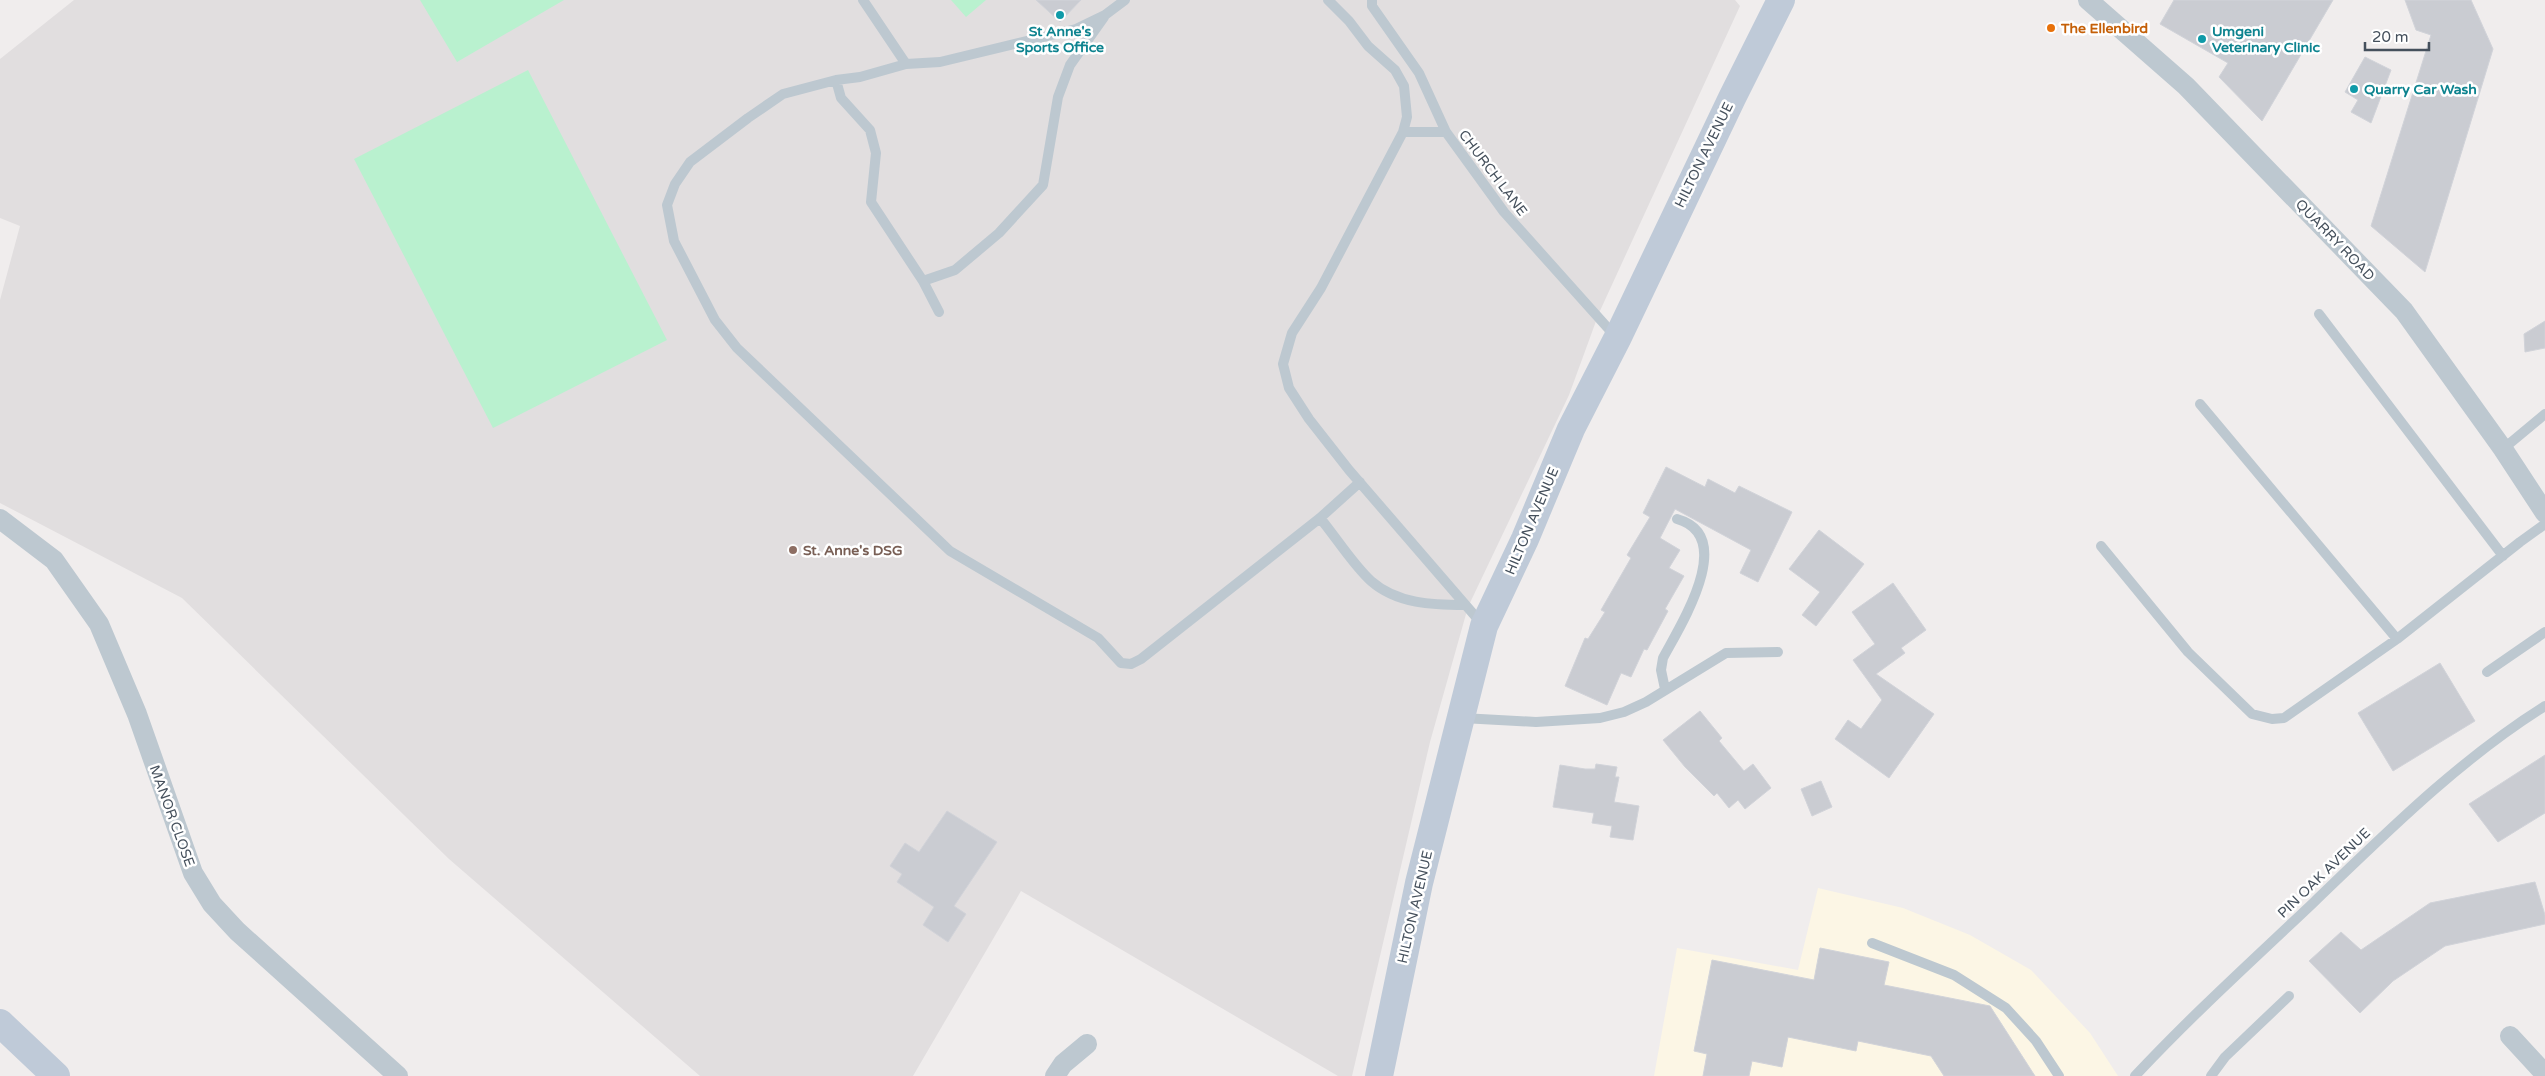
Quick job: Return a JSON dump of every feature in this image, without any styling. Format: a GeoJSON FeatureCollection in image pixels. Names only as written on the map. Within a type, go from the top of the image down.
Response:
{"type":"FeatureCollection","features":[{"type":"Feature","properties":{"kind":"street","name":"HILTON AVENUE"},"geometry":{"type":"LineString","coordinates":[[1379,1076],[1419,883],[1484,626],[1525,539],[1571,429],[1617,339],[1728,106],[1781,0]]}},
{"type":"Feature","properties":{"kind":"street","name":"QUARRY ROAD"},"geometry":{"type":"LineString","coordinates":[[2088,0],[2186,86],[2404,311],[2503,449],[2545,513]]}},
{"type":"Feature","properties":{"kind":"street","name":"MANOR CLOSE"},"geometry":{"type":"LineString","coordinates":[[0,519],[54,560],[99,624],[137,714],[193,873],[212,904],[237,931],[398,1076]]}},
{"type":"Feature","properties":{"kind":"street"},"geometry":{"type":"LineString","coordinates":[[0,1023],[56,1076]]}},
{"type":"Feature","properties":{"kind":"street"},"geometry":{"type":"LineString","coordinates":[[2510,1036],[2545,1074]]}},
{"type":"Feature","properties":{"kind":"street"},"geometry":{"type":"LineString","coordinates":[[1055,1076],[1063,1064],[1087,1044]]}},
{"type":"Feature","properties":{"kind":"lane"},"geometry":{"type":"LineString","coordinates":[[862,0],[906,64]]}},
{"type":"Feature","properties":{"kind":"lane"},"geometry":{"type":"LineString","coordinates":[[1125,0],[1105,16],[1076,29],[1026,43],[940,62],[906,64],[782,94],[690,162],[675,184],[667,205],[674,240],[715,320],[737,348],[950,551],[1098,638],[1121,663],[1130,664],[1141,659],[1320,518],[1360,482]]}},
{"type":"Feature","properties":{"kind":"lane"},"geometry":{"type":"LineString","coordinates":[[1328,0],[1349,21],[1368,46],[1395,70],[1404,86],[1408,117],[1403,132],[1322,288],[1292,333],[1283,364],[1288,388],[1309,419],[1360,482],[1484,626]]}},
{"type":"Feature","properties":{"kind":"lane","name":"CHURCH LANE"},"geometry":{"type":"LineString","coordinates":[[1372,3],[1419,73],[1446,132],[1504,212],[1617,339]]}},
{"type":"Feature","properties":{"kind":"lane"},"geometry":{"type":"LineString","coordinates":[[923,281],[955,270],[999,233],[1042,185],[1058,97],[1070,66],[1105,16]]}},
{"type":"Feature","properties":{"kind":"lane"},"geometry":{"type":"LineString","coordinates":[[836,80],[841,98],[870,130],[876,153],[871,202],[923,281],[939,312]]}},
{"type":"Feature","properties":{"kind":"lane"},"geometry":{"type":"LineString","coordinates":[[1403,132],[1446,132]]}},
{"type":"Feature","properties":{"kind":"lane"},"geometry":{"type":"LineString","coordinates":[[2319,314],[2503,556]]}},
{"type":"Feature","properties":{"kind":"lane"},"geometry":{"type":"LineString","coordinates":[[2200,404],[2397,639]]}},
{"type":"Feature","properties":{"kind":"lane"},"geometry":{"type":"LineString","coordinates":[[2503,449],[2545,414]]}},
{"type":"Feature","properties":{"kind":"lane"},"geometry":{"type":"LineString","coordinates":[[1320,518],[1370,581],[1387,592],[1428,605],[1465,605]]}},
{"type":"Feature","properties":{"kind":"lane"},"geometry":{"type":"LineString","coordinates":[[1665,689],[1661,670],[1663,658],[1697,592],[1704,552],[1698,532],[1687,522],[1677,519]]}},
{"type":"Feature","properties":{"kind":"lane"},"geometry":{"type":"LineString","coordinates":[[2101,546],[2188,652],[2252,714],[2264,718],[2284,718],[2397,639],[2545,524]]}},
{"type":"Feature","properties":{"kind":"lane"},"geometry":{"type":"LineString","coordinates":[[2487,672],[2545,632]]}},
{"type":"Feature","properties":{"kind":"lane"},"geometry":{"type":"LineString","coordinates":[[1461,718],[1536,722],[1600,718],[1624,712],[1646,702],[1726,653],[1778,652]]}},
{"type":"Feature","properties":{"kind":"lane","name":"PIN OAK AVENUE"},"geometry":{"type":"LineString","coordinates":[[2135,1076],[2171,1038],[2394,826],[2468,760],[2545,706]]}},
{"type":"Feature","properties":{"kind":"lane"},"geometry":{"type":"LineString","coordinates":[[1872,943],[1954,975],[2006,1008],[2036,1041],[2059,1076]]}},
{"type":"Feature","properties":{"kind":"lane"},"geometry":{"type":"LineString","coordinates":[[2211,1076],[2225,1057],[2288,996]]}},
{"type":"Feature","properties":{"kind":"shaded area","name":"St. Anne's DSG"},"geometry":{"type":"Polygon","coordinates":[[[74,0],[1735,0],[1740,6],[1599,313],[1569,395],[1468,607],[1430,742],[1352,1076],[1338,1076],[1021,891],[913,1076],[700,1076],[449,859],[182,598],[0,503],[0,300],[20,226],[0,218],[0,59],[74,0]]]}},
{"type":"Feature","properties":{"kind":"shaded area"},"geometry":{"type":"Polygon","coordinates":[[[1818,888],[1903,908],[1970,935],[2031,970],[2090,1033],[2118,1076],[1654,1076],[1677,948],[1798,970],[1818,888]]]}},
{"type":"Feature","properties":{"kind":"green space"},"geometry":{"type":"Polygon","coordinates":[[[420,0],[564,0],[457,62],[420,0]]]}},
{"type":"Feature","properties":{"kind":"green space"},"geometry":{"type":"Polygon","coordinates":[[[951,0],[986,0],[966,17],[951,0]]]}},
{"type":"Feature","properties":{"kind":"green space"},"geometry":{"type":"Polygon","coordinates":[[[528,70],[667,340],[493,428],[354,159],[528,70]]]}},
{"type":"Feature","properties":{"kind":"building","name":"St Anne's Sports Office"},"geometry":{"type":"Polygon","coordinates":[[[1036,0],[1081,0],[1060,22],[1036,0]]]}},
{"type":"Feature","properties":{"kind":"building"},"geometry":{"type":"Polygon","coordinates":[[[2174,0],[2333,0],[2262,121],[2219,77],[2228,63],[2160,24],[2174,0]]]}},
{"type":"Feature","properties":{"kind":"building"},"geometry":{"type":"Polygon","coordinates":[[[2405,0],[2471,0],[2493,49],[2425,272],[2371,226],[2431,35],[2416,30],[2405,0]]]}},
{"type":"Feature","properties":{"kind":"building","name":"Quarry Car Wash"},"geometry":{"type":"Polygon","coordinates":[[[2365,57],[2391,70],[2371,123],[2351,112],[2358,100],[2345,92],[2365,57]]]}},
{"type":"Feature","properties":{"kind":"building"},"geometry":{"type":"Polygon","coordinates":[[[2545,321],[2545,348],[2525,352],[2524,334],[2545,321]]]}},
{"type":"Feature","properties":{"kind":"building"},"geometry":{"type":"Polygon","coordinates":[[[1666,467],[1705,487],[1708,479],[1735,493],[1739,486],[1792,512],[1758,582],[1740,573],[1751,550],[1675,509],[1660,538],[1680,550],[1669,568],[1684,576],[1665,609],[1668,611],[1647,650],[1644,649],[1631,677],[1621,673],[1607,705],[1565,686],[1585,638],[1588,639],[1605,612],[1601,610],[1631,558],[1627,555],[1650,517],[1643,513],[1666,467]]]}},
{"type":"Feature","properties":{"kind":"building"},"geometry":{"type":"Polygon","coordinates":[[[1819,530],[1864,564],[1816,626],[1802,615],[1820,592],[1789,569],[1819,530]]]}},
{"type":"Feature","properties":{"kind":"building"},"geometry":{"type":"Polygon","coordinates":[[[1893,583],[1926,630],[1901,648],[1905,653],[1876,674],[1934,714],[1889,778],[1835,739],[1848,720],[1861,729],[1882,700],[1853,660],[1875,644],[1852,612],[1893,583]]]}},
{"type":"Feature","properties":{"kind":"building"},"geometry":{"type":"Polygon","coordinates":[[[2440,663],[2475,721],[2393,771],[2358,713],[2440,663]]]}},
{"type":"Feature","properties":{"kind":"building"},"geometry":{"type":"Polygon","coordinates":[[[1700,711],[1722,738],[1719,741],[1744,771],[1753,764],[1771,788],[1745,809],[1738,800],[1729,808],[1717,793],[1714,796],[1685,767],[1663,740],[1700,711]]]}},
{"type":"Feature","properties":{"kind":"building"},"geometry":{"type":"Polygon","coordinates":[[[2545,755],[2545,813],[2498,842],[2469,804],[2545,755]]]}},
{"type":"Feature","properties":{"kind":"building"},"geometry":{"type":"Polygon","coordinates":[[[1596,764],[1617,767],[1615,777],[1619,777],[1614,802],[1639,806],[1633,840],[1610,837],[1612,826],[1592,823],[1594,813],[1553,807],[1560,765],[1595,769],[1596,764]]]}},
{"type":"Feature","properties":{"kind":"building"},"geometry":{"type":"Polygon","coordinates":[[[1821,781],[1832,807],[1812,816],[1801,789],[1821,781]]]}},
{"type":"Feature","properties":{"kind":"building"},"geometry":{"type":"Polygon","coordinates":[[[947,811],[997,842],[954,906],[966,914],[948,942],[923,925],[934,907],[897,882],[902,874],[890,866],[905,843],[919,852],[947,811]]]}},
{"type":"Feature","properties":{"kind":"building"},"geometry":{"type":"Polygon","coordinates":[[[2535,882],[2545,915],[2545,924],[2445,946],[2393,981],[2360,1013],[2309,961],[2341,932],[2361,950],[2430,903],[2535,882]]]}},
{"type":"Feature","properties":{"kind":"building"},"geometry":{"type":"Polygon","coordinates":[[[1820,948],[1889,962],[1884,985],[1990,1006],[2035,1076],[1944,1076],[1931,1056],[1858,1041],[1856,1051],[1788,1037],[1782,1067],[1752,1061],[1749,1076],[1703,1076],[1707,1054],[1694,1051],[1712,960],[1814,980],[1820,948]]]}},
{"type":"Feature","properties":{"kind":"place","name":"St Anne's Sports Office"},"geometry":{"type":"Point","coordinates":[1060,15]}},
{"type":"Feature","properties":{"kind":"place","name":"The Ellenbird"},"geometry":{"type":"Point","coordinates":[2051,28]}},
{"type":"Feature","properties":{"kind":"place","name":"Umgeni Veterinary Clinic"},"geometry":{"type":"Point","coordinates":[2202,39]}},
{"type":"Feature","properties":{"kind":"place","name":"Quarry Car Wash"},"geometry":{"type":"Point","coordinates":[2354,89]}},
{"type":"Feature","properties":{"kind":"place","name":"St. Anne's DSG"},"geometry":{"type":"Point","coordinates":[793,550]}}]}
